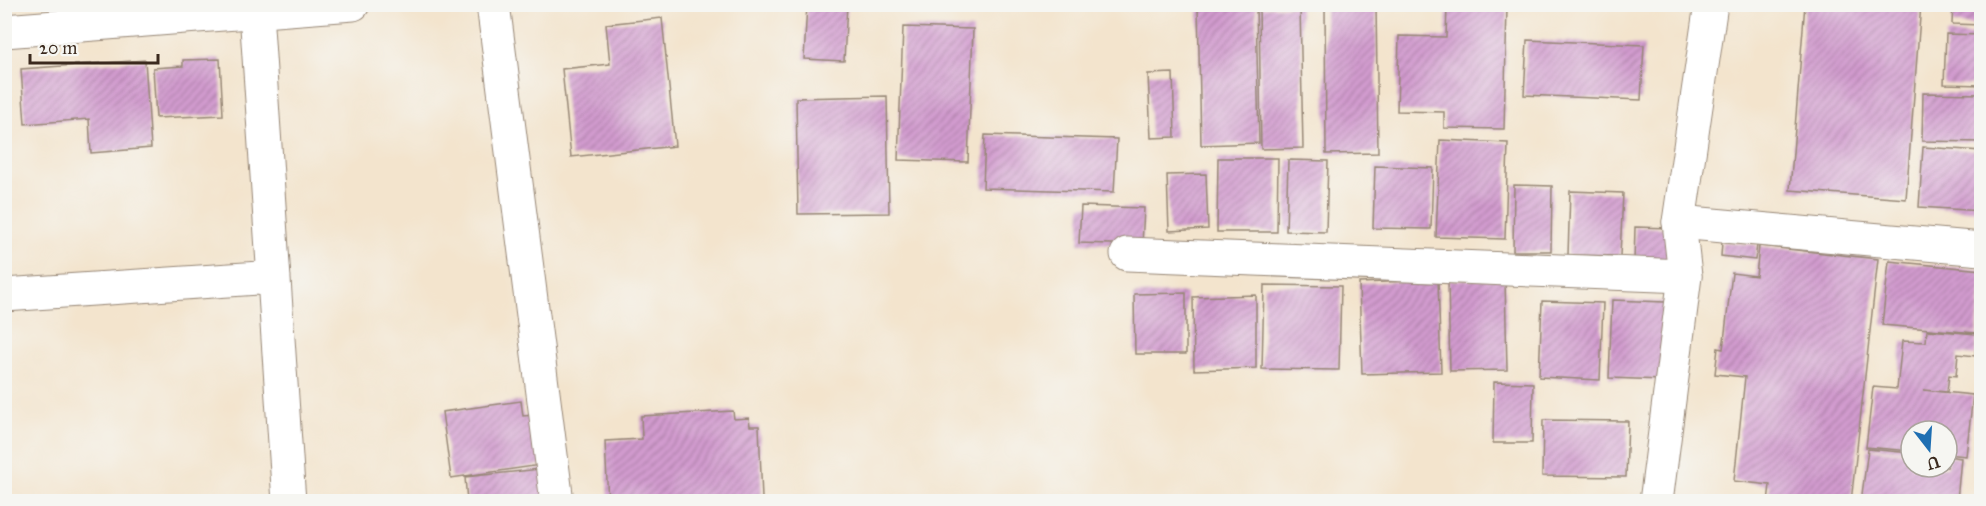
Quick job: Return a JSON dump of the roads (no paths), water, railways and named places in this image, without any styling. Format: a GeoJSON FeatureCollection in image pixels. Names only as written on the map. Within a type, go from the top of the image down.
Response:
{"type":"FeatureCollection","features":[{"type":"Feature","properties":{"kind":"street"},"geometry":{"type":"LineString","coordinates":[[15,22],[256,12],[353,4]]}},
{"type":"Feature","properties":{"kind":"street"},"geometry":{"type":"LineString","coordinates":[[493,4],[557,501]]}},
{"type":"Feature","properties":{"kind":"street"},"geometry":{"type":"LineString","coordinates":[[1656,501],[1685,276],[1679,222],[1712,4]]}},
{"type":"Feature","properties":{"kind":"street"},"geometry":{"type":"LineString","coordinates":[[256,12],[290,501]]}},
{"type":"Feature","properties":{"kind":"street"},"geometry":{"type":"LineString","coordinates":[[1679,222],[1982,249]]}},
{"type":"Feature","properties":{"kind":"street"},"geometry":{"type":"LineString","coordinates":[[1127,254],[1685,276]]}},
{"type":"Feature","properties":{"kind":"street"},"geometry":{"type":"LineString","coordinates":[[4,295],[274,277]]}}]}
